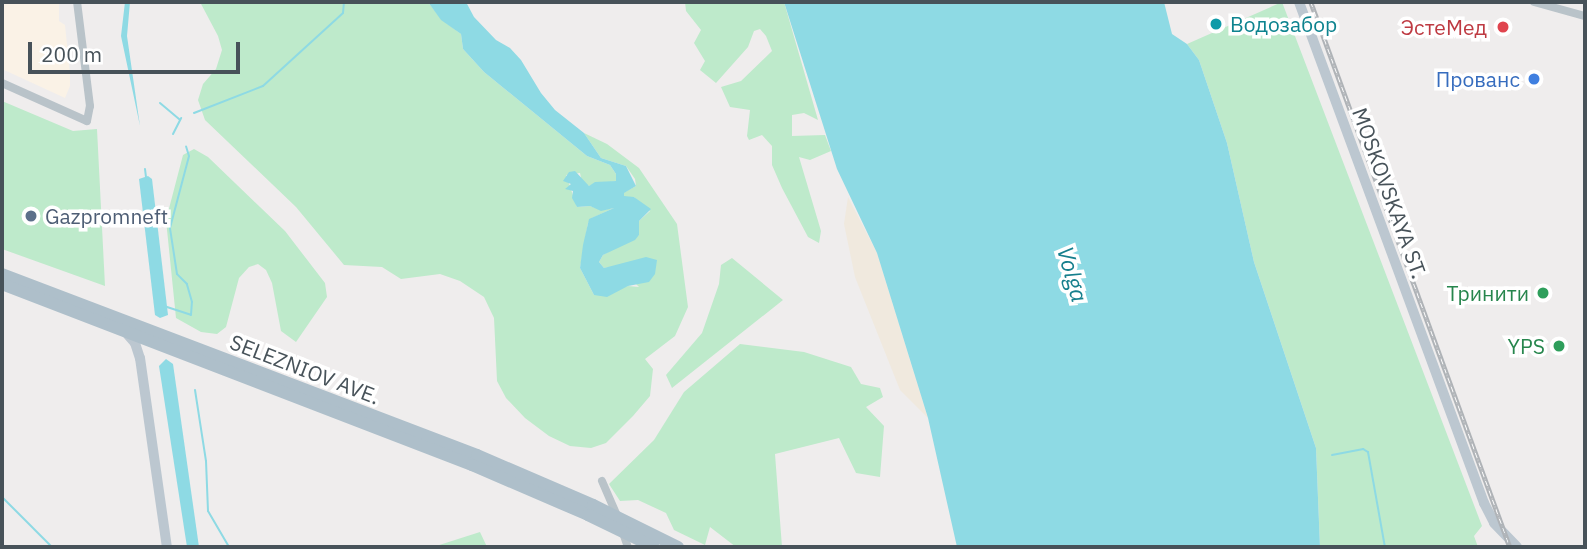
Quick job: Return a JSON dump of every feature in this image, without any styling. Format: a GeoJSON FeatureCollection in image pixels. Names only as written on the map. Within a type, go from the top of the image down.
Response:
{"type":"FeatureCollection","features":[{"type":"Feature","properties":{"kind":"main road","name":"MOSKOVSKAYA ST."},"geometry":{"type":"LineString","coordinates":[[1299,2],[1489,516],[1517,547]]}},
{"type":"Feature","properties":{"kind":"main road","name":"SELEZNIOV AVE."},"geometry":{"type":"LineString","coordinates":[[2,274],[477,455],[591,510]]}},
{"type":"Feature","properties":{"kind":"main road","name":"SELEZNIOV AVE."},"geometry":{"type":"LineString","coordinates":[[2,284],[128,335],[591,510]]}},
{"type":"Feature","properties":{"kind":"main road"},"geometry":{"type":"LineString","coordinates":[[128,335],[135,343],[140,358],[167,547]]}},
{"type":"Feature","properties":{"kind":"main road"},"geometry":{"type":"LineString","coordinates":[[140,358],[145,348],[152,344]]}},
{"type":"Feature","properties":{"kind":"main road"},"geometry":{"type":"LineString","coordinates":[[591,510],[654,547]]}},
{"type":"Feature","properties":{"kind":"main road"},"geometry":{"type":"LineString","coordinates":[[591,510],[678,547]]}},
{"type":"Feature","properties":{"kind":"street"},"geometry":{"type":"LineString","coordinates":[[2,83],[87,121],[90,106],[77,2]]}},
{"type":"Feature","properties":{"kind":"street"},"geometry":{"type":"LineString","coordinates":[[1534,2],[1585,16]]}},
{"type":"Feature","properties":{"kind":"street"},"geometry":{"type":"LineString","coordinates":[[602,481],[628,547]]}},
{"type":"Feature","properties":{"kind":"shaded area"},"geometry":{"type":"Polygon","coordinates":[[[2,2],[59,2],[59,21],[65,25],[70,74],[70,86],[65,98],[2,69],[2,2]]]}},
{"type":"Feature","properties":{"kind":"green space"},"geometry":{"type":"Polygon","coordinates":[[[200,2],[428,2],[441,19],[461,34],[463,49],[484,72],[587,156],[610,165],[616,174],[616,181],[589,186],[582,182],[580,173],[566,175],[577,207],[590,206],[601,210],[614,208],[592,218],[588,223],[580,268],[594,295],[628,286],[639,287],[618,266],[604,268],[599,262],[603,255],[639,235],[639,221],[650,211],[634,197],[624,197],[623,193],[636,186],[635,179],[626,166],[601,158],[584,133],[607,144],[639,168],[677,224],[688,307],[675,336],[645,359],[653,369],[650,396],[606,443],[591,448],[570,446],[549,436],[525,418],[506,398],[497,381],[494,318],[484,297],[460,281],[440,274],[401,279],[382,267],[344,265],[296,207],[205,120],[198,100],[203,84],[216,69],[222,50],[218,36],[200,2]]]}},
{"type":"Feature","properties":{"kind":"green space"},"geometry":{"type":"Polygon","coordinates":[[[685,2],[784,2],[818,120],[804,113],[792,115],[792,136],[825,135],[831,151],[810,160],[799,157],[821,231],[819,243],[808,237],[782,188],[772,165],[772,146],[762,135],[749,140],[747,136],[750,110],[730,107],[721,87],[741,81],[772,51],[766,36],[760,29],[754,31],[748,47],[716,83],[700,70],[705,61],[694,43],[701,30],[686,11],[685,2]]]}},
{"type":"Feature","properties":{"kind":"green space"},"geometry":{"type":"Polygon","coordinates":[[[1282,2],[1482,526],[1474,536],[1478,547],[1320,547],[1316,448],[1254,262],[1227,143],[1199,60],[1187,44],[1282,2]]]}},
{"type":"Feature","properties":{"kind":"green space"},"geometry":{"type":"Polygon","coordinates":[[[2,101],[73,131],[97,129],[105,286],[2,249],[2,101]]]}},
{"type":"Feature","properties":{"kind":"green space"},"geometry":{"type":"Polygon","coordinates":[[[194,149],[208,157],[285,231],[325,283],[327,297],[296,342],[281,331],[272,283],[266,270],[258,264],[249,267],[239,278],[226,327],[217,334],[201,332],[176,318],[166,220],[183,155],[194,149]]]}},
{"type":"Feature","properties":{"kind":"green space"},"geometry":{"type":"Polygon","coordinates":[[[732,258],[783,300],[672,388],[666,375],[702,333],[719,284],[721,265],[732,258]]]}},
{"type":"Feature","properties":{"kind":"green space"},"geometry":{"type":"Polygon","coordinates":[[[740,344],[804,352],[851,367],[861,384],[880,388],[883,397],[866,407],[884,426],[880,477],[856,473],[839,438],[775,454],[782,547],[736,547],[710,527],[705,545],[674,530],[666,513],[638,500],[620,501],[609,484],[654,440],[684,392],[740,344]]]}},
{"type":"Feature","properties":{"kind":"green space"},"geometry":{"type":"Polygon","coordinates":[[[480,532],[487,547],[433,547],[480,532]]]}},
{"type":"Feature","properties":{"kind":"sand"},"geometry":{"type":"Polygon","coordinates":[[[848,197],[877,253],[928,418],[900,390],[855,277],[844,224],[848,197]]]}},
{"type":"Feature","properties":{"kind":"water"},"geometry":{"type":"Polygon","coordinates":[[[125,2],[130,2],[127,36],[140,126],[121,36],[125,2]]]}},
{"type":"Feature","properties":{"kind":"water"},"geometry":{"type":"Polygon","coordinates":[[[428,2],[466,2],[474,17],[496,40],[510,48],[521,60],[541,93],[555,110],[584,133],[601,158],[626,166],[636,186],[624,193],[624,196],[634,197],[651,209],[639,221],[639,235],[635,240],[603,255],[599,262],[604,268],[646,257],[657,260],[655,274],[649,282],[628,286],[607,297],[594,295],[580,268],[583,245],[589,219],[614,208],[601,211],[590,206],[577,207],[572,198],[573,191],[565,189],[571,184],[563,181],[569,172],[575,171],[589,186],[595,182],[616,181],[616,174],[610,165],[587,156],[484,72],[463,49],[461,34],[441,20],[428,2]]]}},
{"type":"Feature","properties":{"kind":"water","name":"Volga"},"geometry":{"type":"Polygon","coordinates":[[[784,2],[1164,2],[1172,34],[1187,44],[1199,60],[1227,143],[1254,262],[1316,448],[1320,547],[957,547],[928,418],[877,253],[837,169],[784,2]]]}},
{"type":"Feature","properties":{"kind":"water"},"geometry":{"type":"Polygon","coordinates":[[[148,176],[152,179],[168,315],[160,318],[155,315],[139,179],[148,176]]]}},
{"type":"Feature","properties":{"kind":"water"},"geometry":{"type":"Polygon","coordinates":[[[166,359],[173,364],[199,547],[187,547],[159,366],[166,359]]]}},
{"type":"Feature","properties":{"kind":"waterway"},"geometry":{"type":"LineString","coordinates":[[194,113],[263,86],[343,13],[344,2]]}},
{"type":"Feature","properties":{"kind":"waterway"},"geometry":{"type":"LineString","coordinates":[[160,103],[180,120]]}},
{"type":"Feature","properties":{"kind":"waterway"},"geometry":{"type":"LineString","coordinates":[[173,134],[181,118]]}},
{"type":"Feature","properties":{"kind":"waterway"},"geometry":{"type":"LineString","coordinates":[[167,307],[191,315],[192,302],[187,284],[177,274],[170,228],[189,156],[186,146]]}},
{"type":"Feature","properties":{"kind":"waterway"},"geometry":{"type":"LineString","coordinates":[[145,169],[146,177]]}},
{"type":"Feature","properties":{"kind":"waterway"},"geometry":{"type":"LineString","coordinates":[[195,390],[206,461],[208,511],[229,547]]}},
{"type":"Feature","properties":{"kind":"waterway"},"geometry":{"type":"LineString","coordinates":[[1332,455],[1363,449],[1368,452],[1385,547]]}},
{"type":"Feature","properties":{"kind":"waterway"},"geometry":{"type":"LineString","coordinates":[[2,497],[52,547]]}},
{"type":"Feature","properties":{"kind":"railway"},"geometry":{"type":"LineString","coordinates":[[1311,2],[1510,547]]}},
{"type":"Feature","properties":{"kind":"place","name":"Водозабор"},"geometry":{"type":"Point","coordinates":[1216,24]}},
{"type":"Feature","properties":{"kind":"place","name":"ЭстеМед"},"geometry":{"type":"Point","coordinates":[1503,27]}},
{"type":"Feature","properties":{"kind":"place","name":"Прованс"},"geometry":{"type":"Point","coordinates":[1534,79]}},
{"type":"Feature","properties":{"kind":"place","name":"Gazpromneft"},"geometry":{"type":"Point","coordinates":[31,216]}},
{"type":"Feature","properties":{"kind":"place","name":"Тринити"},"geometry":{"type":"Point","coordinates":[1543,293]}},
{"type":"Feature","properties":{"kind":"place","name":"YPS"},"geometry":{"type":"Point","coordinates":[1559,346]}}]}
